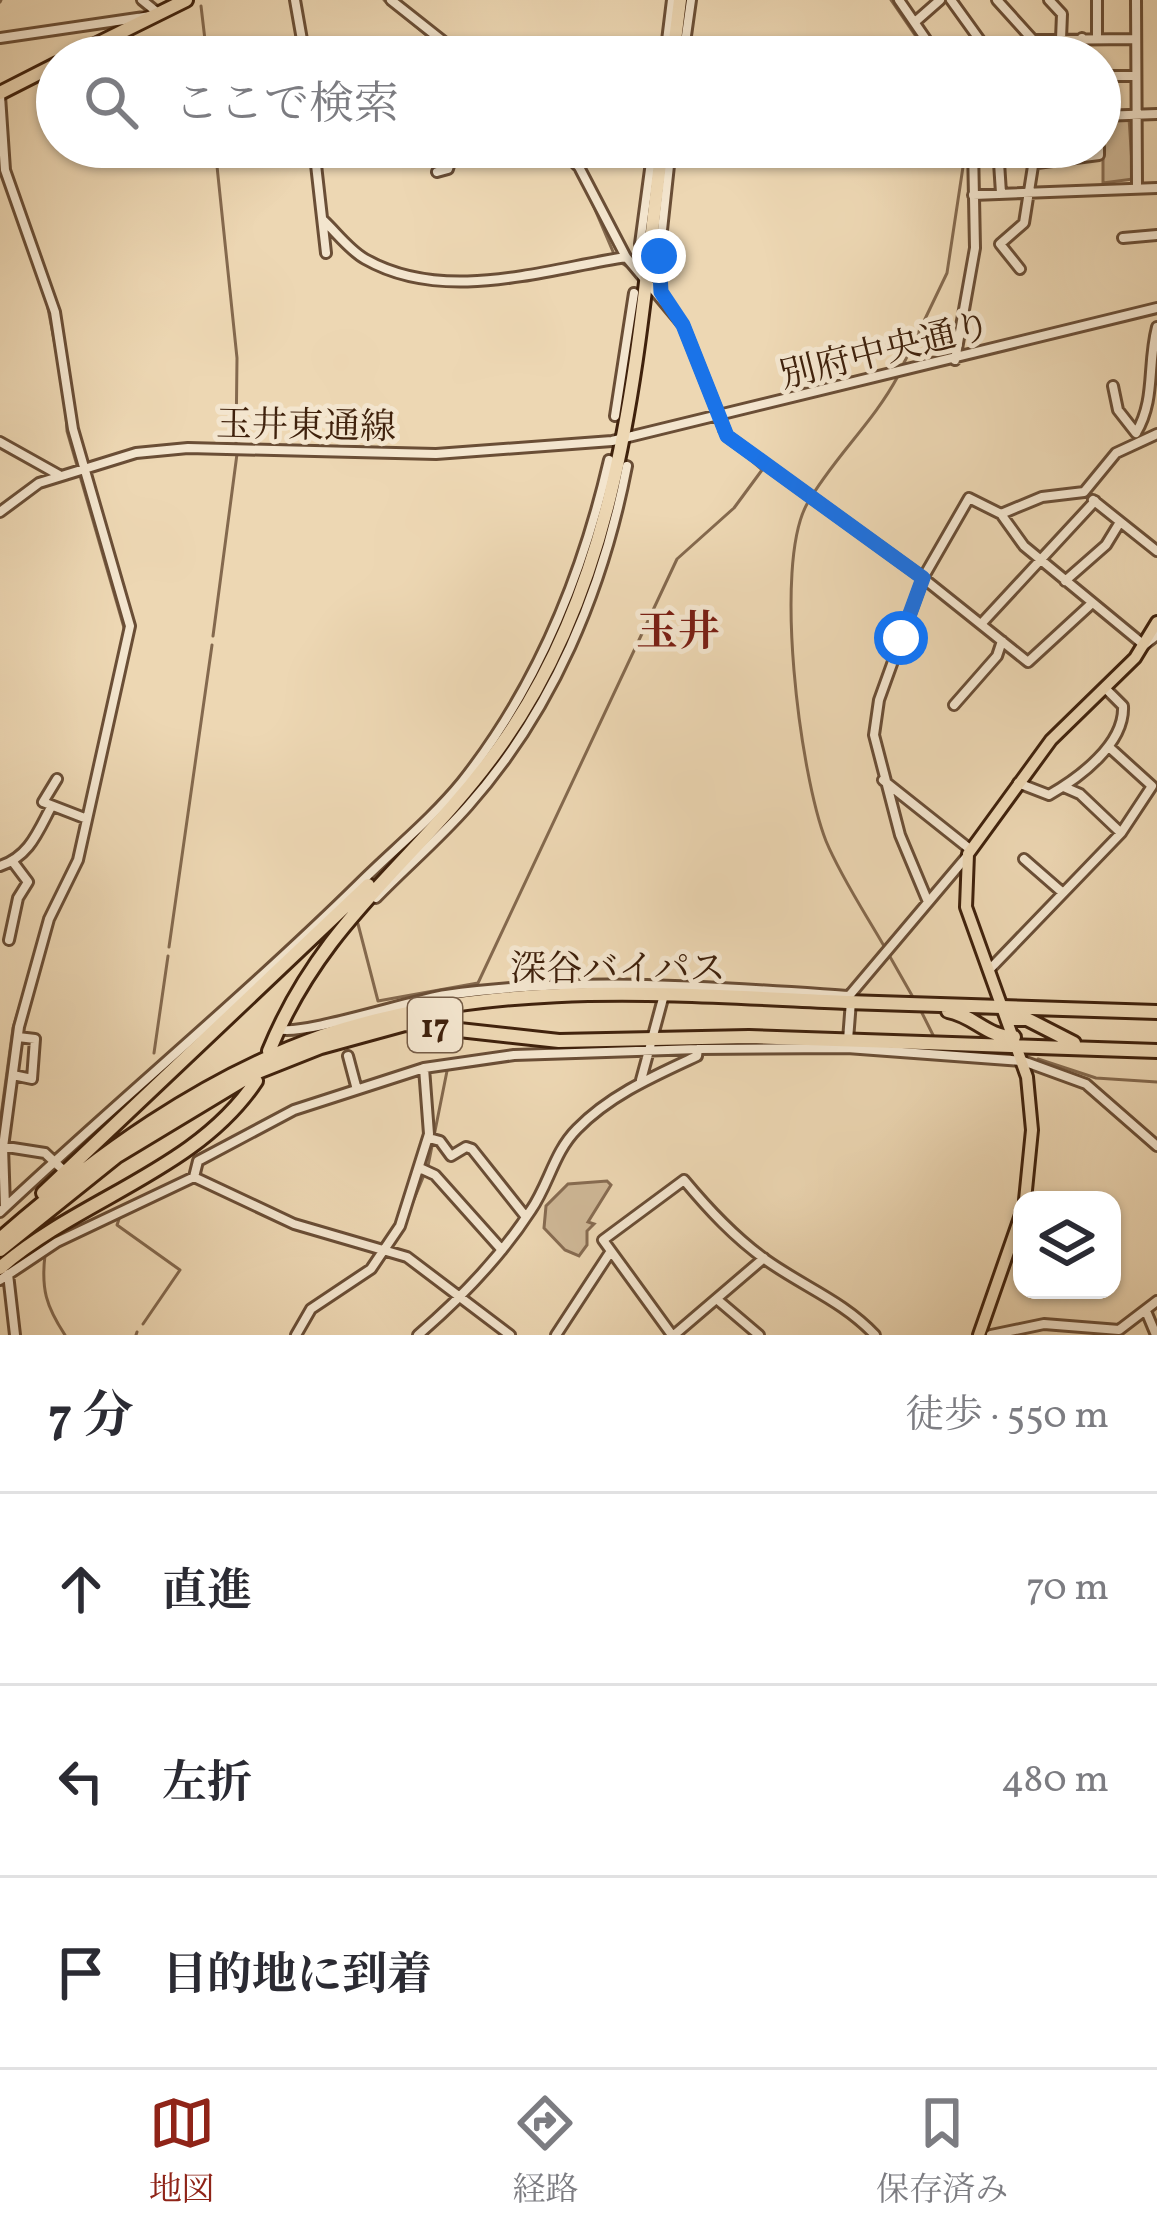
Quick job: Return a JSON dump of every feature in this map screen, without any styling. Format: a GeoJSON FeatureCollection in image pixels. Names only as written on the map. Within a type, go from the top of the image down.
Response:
{"type":"FeatureCollection","features":[{"type":"Feature","properties":{"kind":"highway"},"geometry":{"type":"LineString","coordinates":[[112,36],[186,0]]}},
{"type":"Feature","properties":{"kind":"highway"},"geometry":{"type":"LineString","coordinates":[[672,36],[676,0]]}},
{"type":"Feature","properties":{"kind":"highway"},"geometry":{"type":"LineString","coordinates":[[0,95],[36,75]]}},
{"type":"Feature","properties":{"kind":"highway","name":"17"},"geometry":{"type":"LineString","coordinates":[[269,1051],[321,955],[473,784],[531,698],[585,587],[625,438],[657,168]]}},
{"type":"Feature","properties":{"kind":"highway","name":"17"},"geometry":{"type":"LineString","coordinates":[[0,1236],[311,935],[440,819]]}},
{"type":"Feature","properties":{"kind":"highway","name":"深谷バイパス"},"geometry":{"type":"LineString","coordinates":[[0,1236],[152,1122],[244,1069],[319,1037],[444,1004],[666,988],[1005,1012],[1157,1012]]}},
{"type":"Feature","properties":{"kind":"highway"},"geometry":{"type":"LineString","coordinates":[[919,1004],[971,1018],[992,1036],[1019,1049]]}},
{"type":"Feature","properties":{"kind":"highway"},"geometry":{"type":"LineString","coordinates":[[1005,1012],[1085,1049]]}},
{"type":"Feature","properties":{"kind":"highway","name":"深谷バイパス"},"geometry":{"type":"LineString","coordinates":[[0,1250],[156,1130],[253,1074],[321,1047],[405,1024],[559,1042],[938,1044],[1157,1051]]}},
{"type":"Feature","properties":{"kind":"highway"},"geometry":{"type":"LineString","coordinates":[[3,1273],[86,1206],[198,1145],[225,1124],[256,1081]]}},
{"type":"Feature","properties":{"kind":"main road"},"geometry":{"type":"LineString","coordinates":[[1026,1191],[1032,1130],[1019,1049],[966,907],[969,852],[1064,724],[1105,688],[1144,645],[1157,622]]}},
{"type":"Feature","properties":{"kind":"main road"},"geometry":{"type":"LineString","coordinates":[[979,1335],[1013,1238]]}},
{"type":"Feature","properties":{"kind":"street"},"geometry":{"type":"LineString","coordinates":[[142,0],[154,15]]}},
{"type":"Feature","properties":{"kind":"street"},"geometry":{"type":"LineString","coordinates":[[295,0],[301,36]]}},
{"type":"Feature","properties":{"kind":"street"},"geometry":{"type":"LineString","coordinates":[[391,0],[436,36]]}},
{"type":"Feature","properties":{"kind":"street"},"geometry":{"type":"LineString","coordinates":[[686,36],[691,0]]}},
{"type":"Feature","properties":{"kind":"street"},"geometry":{"type":"LineString","coordinates":[[899,0],[924,36]]}},
{"type":"Feature","properties":{"kind":"street"},"geometry":{"type":"LineString","coordinates":[[915,22],[940,0]]}},
{"type":"Feature","properties":{"kind":"street"},"geometry":{"type":"LineString","coordinates":[[951,0],[977,36]]}},
{"type":"Feature","properties":{"kind":"street"},"geometry":{"type":"LineString","coordinates":[[997,0],[1029,36]]}},
{"type":"Feature","properties":{"kind":"street"},"geometry":{"type":"LineString","coordinates":[[1049,0],[1062,14],[1061,36]]}},
{"type":"Feature","properties":{"kind":"street"},"geometry":{"type":"LineString","coordinates":[[1097,0],[1097,36]]}},
{"type":"Feature","properties":{"kind":"street"},"geometry":{"type":"LineString","coordinates":[[1136,0],[1137,184]]}},
{"type":"Feature","properties":{"kind":"street"},"geometry":{"type":"LineString","coordinates":[[0,38],[154,15]]}},
{"type":"Feature","properties":{"kind":"street"},"geometry":{"type":"LineString","coordinates":[[1121,39],[1136,39]]}},
{"type":"Feature","properties":{"kind":"street"},"geometry":{"type":"LineString","coordinates":[[1121,76],[1136,76]]}},
{"type":"Feature","properties":{"kind":"street"},"geometry":{"type":"LineString","coordinates":[[0,95],[5,170],[55,312],[81,468],[130,626],[72,878],[49,920],[18,1037],[2,1147],[2,1209]]}},
{"type":"Feature","properties":{"kind":"street"},"geometry":{"type":"LineString","coordinates":[[1121,115],[1157,114]]}},
{"type":"Feature","properties":{"kind":"street"},"geometry":{"type":"LineString","coordinates":[[317,168],[326,253]]}},
{"type":"Feature","properties":{"kind":"street"},"geometry":{"type":"LineString","coordinates":[[436,172],[448,168]]}},
{"type":"Feature","properties":{"kind":"street"},"geometry":{"type":"LineString","coordinates":[[580,168],[626,256],[661,292],[683,325],[727,436],[923,578],[1028,662],[1090,604]]}},
{"type":"Feature","properties":{"kind":"street"},"geometry":{"type":"LineString","coordinates":[[661,168],[661,292]]}},
{"type":"Feature","properties":{"kind":"street"},"geometry":{"type":"LineString","coordinates":[[955,361],[975,248],[974,168]]}},
{"type":"Feature","properties":{"kind":"street"},"geometry":{"type":"LineString","coordinates":[[999,168],[1001,194]]}},
{"type":"Feature","properties":{"kind":"street"},"geometry":{"type":"LineString","coordinates":[[1020,269],[1000,244],[1019,231],[1036,168]]}},
{"type":"Feature","properties":{"kind":"street"},"geometry":{"type":"LineString","coordinates":[[973,195],[1032,195],[1137,184],[1157,188]]}},
{"type":"Feature","properties":{"kind":"street"},"geometry":{"type":"LineString","coordinates":[[640,244],[652,192]]}},
{"type":"Feature","properties":{"kind":"street"},"geometry":{"type":"LineString","coordinates":[[323,220],[362,257],[438,280],[500,280],[626,256]]}},
{"type":"Feature","properties":{"kind":"street"},"geometry":{"type":"LineString","coordinates":[[1123,238],[1157,235]]}},
{"type":"Feature","properties":{"kind":"street"},"geometry":{"type":"LineString","coordinates":[[615,416],[638,330],[634,293]]}},
{"type":"Feature","properties":{"kind":"street","name":"別府中央通り"},"geometry":{"type":"LineString","coordinates":[[625,438],[1157,308]]}},
{"type":"Feature","properties":{"kind":"street"},"geometry":{"type":"LineString","coordinates":[[1001,514],[1042,497],[1084,492],[1135,437],[1152,398],[1148,366],[1157,327]]}},
{"type":"Feature","properties":{"kind":"street"},"geometry":{"type":"LineString","coordinates":[[1113,386],[1118,410],[1135,437]]}},
{"type":"Feature","properties":{"kind":"street"},"geometry":{"type":"LineString","coordinates":[[1135,437],[1157,434]]}},
{"type":"Feature","properties":{"kind":"street","name":"玉井東通線"},"geometry":{"type":"LineString","coordinates":[[0,512],[59,475],[148,451],[436,454],[625,438]]}},
{"type":"Feature","properties":{"kind":"street"},"geometry":{"type":"LineString","coordinates":[[0,442],[59,475]]}},
{"type":"Feature","properties":{"kind":"street"},"geometry":{"type":"LineString","coordinates":[[585,587],[609,460]]}},
{"type":"Feature","properties":{"kind":"street"},"geometry":{"type":"LineString","coordinates":[[585,587],[627,466]]}},
{"type":"Feature","properties":{"kind":"street"},"geometry":{"type":"LineString","coordinates":[[1084,492],[1157,551]]}},
{"type":"Feature","properties":{"kind":"street"},"geometry":{"type":"LineString","coordinates":[[928,902],[883,779],[874,735],[878,700],[923,578],[969,498],[1001,514],[1024,545],[1144,645],[1157,635]]}},
{"type":"Feature","properties":{"kind":"street"},"geometry":{"type":"LineString","coordinates":[[981,623],[1095,502]]}},
{"type":"Feature","properties":{"kind":"street"},"geometry":{"type":"LineString","coordinates":[[1065,581],[1106,545],[1120,522]]}},
{"type":"Feature","properties":{"kind":"street"},"geometry":{"type":"LineString","coordinates":[[954,705],[997,656],[1002,641]]}},
{"type":"Feature","properties":{"kind":"street"},"geometry":{"type":"LineString","coordinates":[[1017,782],[1049,796],[1109,747],[1124,720],[1123,706],[1105,688]]}},
{"type":"Feature","properties":{"kind":"street"},"geometry":{"type":"LineString","coordinates":[[2,1209],[311,935],[460,785],[531,698]]}},
{"type":"Feature","properties":{"kind":"street"},"geometry":{"type":"LineString","coordinates":[[321,955],[469,806],[531,698]]}},
{"type":"Feature","properties":{"kind":"street"},"geometry":{"type":"LineString","coordinates":[[989,970],[1121,833],[1152,786],[1109,747]]}},
{"type":"Feature","properties":{"kind":"street"},"geometry":{"type":"LineString","coordinates":[[57,778],[43,802],[50,809],[84,818]]}},
{"type":"Feature","properties":{"kind":"street"},"geometry":{"type":"LineString","coordinates":[[848,1043],[850,999],[969,852],[883,779]]}},
{"type":"Feature","properties":{"kind":"street"},"geometry":{"type":"LineString","coordinates":[[1064,787],[1080,794],[1121,833]]}},
{"type":"Feature","properties":{"kind":"street"},"geometry":{"type":"LineString","coordinates":[[0,866],[13,862],[32,845],[50,809]]}},
{"type":"Feature","properties":{"kind":"street"},"geometry":{"type":"LineString","coordinates":[[1024,859],[1063,893]]}},
{"type":"Feature","properties":{"kind":"street"},"geometry":{"type":"LineString","coordinates":[[9,940],[18,898],[28,882],[13,862]]}},
{"type":"Feature","properties":{"kind":"street"},"geometry":{"type":"LineString","coordinates":[[281,1030],[293,1034],[420,999],[512,987],[666,988],[641,1082]]}},
{"type":"Feature","properties":{"kind":"street"},"geometry":{"type":"LineString","coordinates":[[13,1075],[32,1079],[35,1039],[18,1037]]}},
{"type":"Feature","properties":{"kind":"street"},"geometry":{"type":"LineString","coordinates":[[194,1177],[198,1161],[294,1110],[356,1086],[424,1068],[514,1055],[651,1044],[698,1048],[848,1043],[1019,1049],[1085,1084],[1157,1146]]}},
{"type":"Feature","properties":{"kind":"street"},"geometry":{"type":"LineString","coordinates":[[418,1335],[461,1298],[502,1250],[575,1130],[641,1082],[697,1056],[698,1048]]}},
{"type":"Feature","properties":{"kind":"street"},"geometry":{"type":"LineString","coordinates":[[347,1056],[356,1086]]}},
{"type":"Feature","properties":{"kind":"street"},"geometry":{"type":"LineString","coordinates":[[296,1335],[311,1309],[361,1279],[386,1252],[425,1170],[424,1068]]}},
{"type":"Feature","properties":{"kind":"street"},"geometry":{"type":"LineString","coordinates":[[428,1138],[440,1141],[451,1156],[466,1147],[472,1149],[526,1217]]}},
{"type":"Feature","properties":{"kind":"street"},"geometry":{"type":"LineString","coordinates":[[2,1147],[54,1160],[62,1169]]}},
{"type":"Feature","properties":{"kind":"street"},"geometry":{"type":"LineString","coordinates":[[425,1170],[502,1250]]}},
{"type":"Feature","properties":{"kind":"street"},"geometry":{"type":"LineString","coordinates":[[15,1335],[3,1273],[194,1177]]}},
{"type":"Feature","properties":{"kind":"street"},"geometry":{"type":"LineString","coordinates":[[194,1177],[294,1224],[407,1257],[510,1335]]}},
{"type":"Feature","properties":{"kind":"street"},"geometry":{"type":"LineString","coordinates":[[764,1258],[673,1335],[603,1240],[684,1180],[720,1223],[764,1258],[837,1299],[875,1335]]}},
{"type":"Feature","properties":{"kind":"street"},"geometry":{"type":"LineString","coordinates":[[98,1208],[108,1218]]}},
{"type":"Feature","properties":{"kind":"street"},"geometry":{"type":"LineString","coordinates":[[556,1335],[609,1254]]}},
{"type":"Feature","properties":{"kind":"street"},"geometry":{"type":"LineString","coordinates":[[719,1300],[759,1335]]}},
{"type":"Feature","properties":{"kind":"street"},"geometry":{"type":"LineString","coordinates":[[991,1335],[1044,1324],[1119,1332],[1157,1301]]}},
{"type":"Feature","properties":{"kind":"street"},"geometry":{"type":"LineString","coordinates":[[1146,1311],[1156,1335]]}},
{"type":"Feature","properties":{"kind":"street"},"geometry":{"type":"LineString","coordinates":[[1044,1324],[1047,1335]]}},
{"type":"Feature","properties":{"kind":"shaded area"},"geometry":{"type":"Polygon","coordinates":[[[1129,118],[1133,179],[1103,183],[1103,168],[1121,168],[1121,119],[1129,118]]]}},
{"type":"Feature","properties":{"kind":"shaded area"},"geometry":{"type":"Polygon","coordinates":[[[607,1181],[611,1185],[588,1222],[594,1224],[587,1231],[587,1245],[579,1256],[565,1250],[544,1228],[546,1206],[568,1184],[607,1181]]]}},
{"type":"Feature","properties":{"kind":"waterway"},"geometry":{"type":"LineString","coordinates":[[384,0],[428,36]]}},
{"type":"Feature","properties":{"kind":"waterway"},"geometry":{"type":"LineString","coordinates":[[891,0],[916,36]]}},
{"type":"Feature","properties":{"kind":"waterway"},"geometry":{"type":"LineString","coordinates":[[201,6],[205,36]]}},
{"type":"Feature","properties":{"kind":"waterway"},"geometry":{"type":"LineString","coordinates":[[217,168],[237,358],[236,444]]}},
{"type":"Feature","properties":{"kind":"waterway"},"geometry":{"type":"LineString","coordinates":[[902,367],[947,273],[963,168]]}},
{"type":"Feature","properties":{"kind":"waterway"},"geometry":{"type":"LineString","coordinates":[[585,186],[614,254]]}},
{"type":"Feature","properties":{"kind":"waterway"},"geometry":{"type":"LineString","coordinates":[[8,190],[29,249]]}},
{"type":"Feature","properties":{"kind":"waterway"},"geometry":{"type":"LineString","coordinates":[[620,262],[631,269]]}},
{"type":"Feature","properties":{"kind":"waterway"},"geometry":{"type":"LineString","coordinates":[[46,298],[60,371]]}},
{"type":"Feature","properties":{"kind":"waterway"},"geometry":{"type":"LineString","coordinates":[[692,359],[712,411]]}},
{"type":"Feature","properties":{"kind":"waterway"},"geometry":{"type":"LineString","coordinates":[[884,946],[839,868],[816,810],[794,671],[792,573],[797,533],[807,504],[898,376]]}},
{"type":"Feature","properties":{"kind":"waterway"},"geometry":{"type":"LineString","coordinates":[[65,398],[67,431],[125,631]]}},
{"type":"Feature","properties":{"kind":"waterway"},"geometry":{"type":"LineString","coordinates":[[358,924],[378,1001],[478,983],[677,559],[734,508],[762,470],[719,432]]}},
{"type":"Feature","properties":{"kind":"waterway"},"geometry":{"type":"LineString","coordinates":[[213,636],[237,454]]}},
{"type":"Feature","properties":{"kind":"waterway"},"geometry":{"type":"LineString","coordinates":[[169,947],[212,645]]}},
{"type":"Feature","properties":{"kind":"waterway"},"geometry":{"type":"LineString","coordinates":[[0,1123],[13,1028],[49,911]]}},
{"type":"Feature","properties":{"kind":"waterway"},"geometry":{"type":"LineString","coordinates":[[889,955],[914,999]]}},
{"type":"Feature","properties":{"kind":"waterway"},"geometry":{"type":"LineString","coordinates":[[154,1053],[168,956]]}},
{"type":"Feature","properties":{"kind":"waterway"},"geometry":{"type":"LineString","coordinates":[[919,1007],[936,1041]]}},
{"type":"Feature","properties":{"kind":"waterway"},"geometry":{"type":"LineString","coordinates":[[980,1054],[1004,1055]]}},
{"type":"Feature","properties":{"kind":"waterway"},"geometry":{"type":"LineString","coordinates":[[1038,1059],[1096,1078],[1157,1082]]}},
{"type":"Feature","properties":{"kind":"waterway"},"geometry":{"type":"LineString","coordinates":[[428,1166],[447,1071]]}},
{"type":"Feature","properties":{"kind":"waterway"},"geometry":{"type":"LineString","coordinates":[[405,1221],[424,1175]]}},
{"type":"Feature","properties":{"kind":"waterway"},"geometry":{"type":"LineString","coordinates":[[119,1219],[117,1225],[180,1270],[143,1324]]}},
{"type":"Feature","properties":{"kind":"waterway"},"geometry":{"type":"LineString","coordinates":[[38,1247],[45,1255],[46,1297],[65,1335]]}},
{"type":"Feature","properties":{"kind":"district","name":"玉井"},"geometry":{"type":"Point","coordinates":[678,630]}},
{"type":"Feature","properties":{"kind":"route"},"geometry":{"type":"LineString","coordinates":[[659,256],[661,292],[683,325],[727,436],[923,578],[901,638]]}}]}
